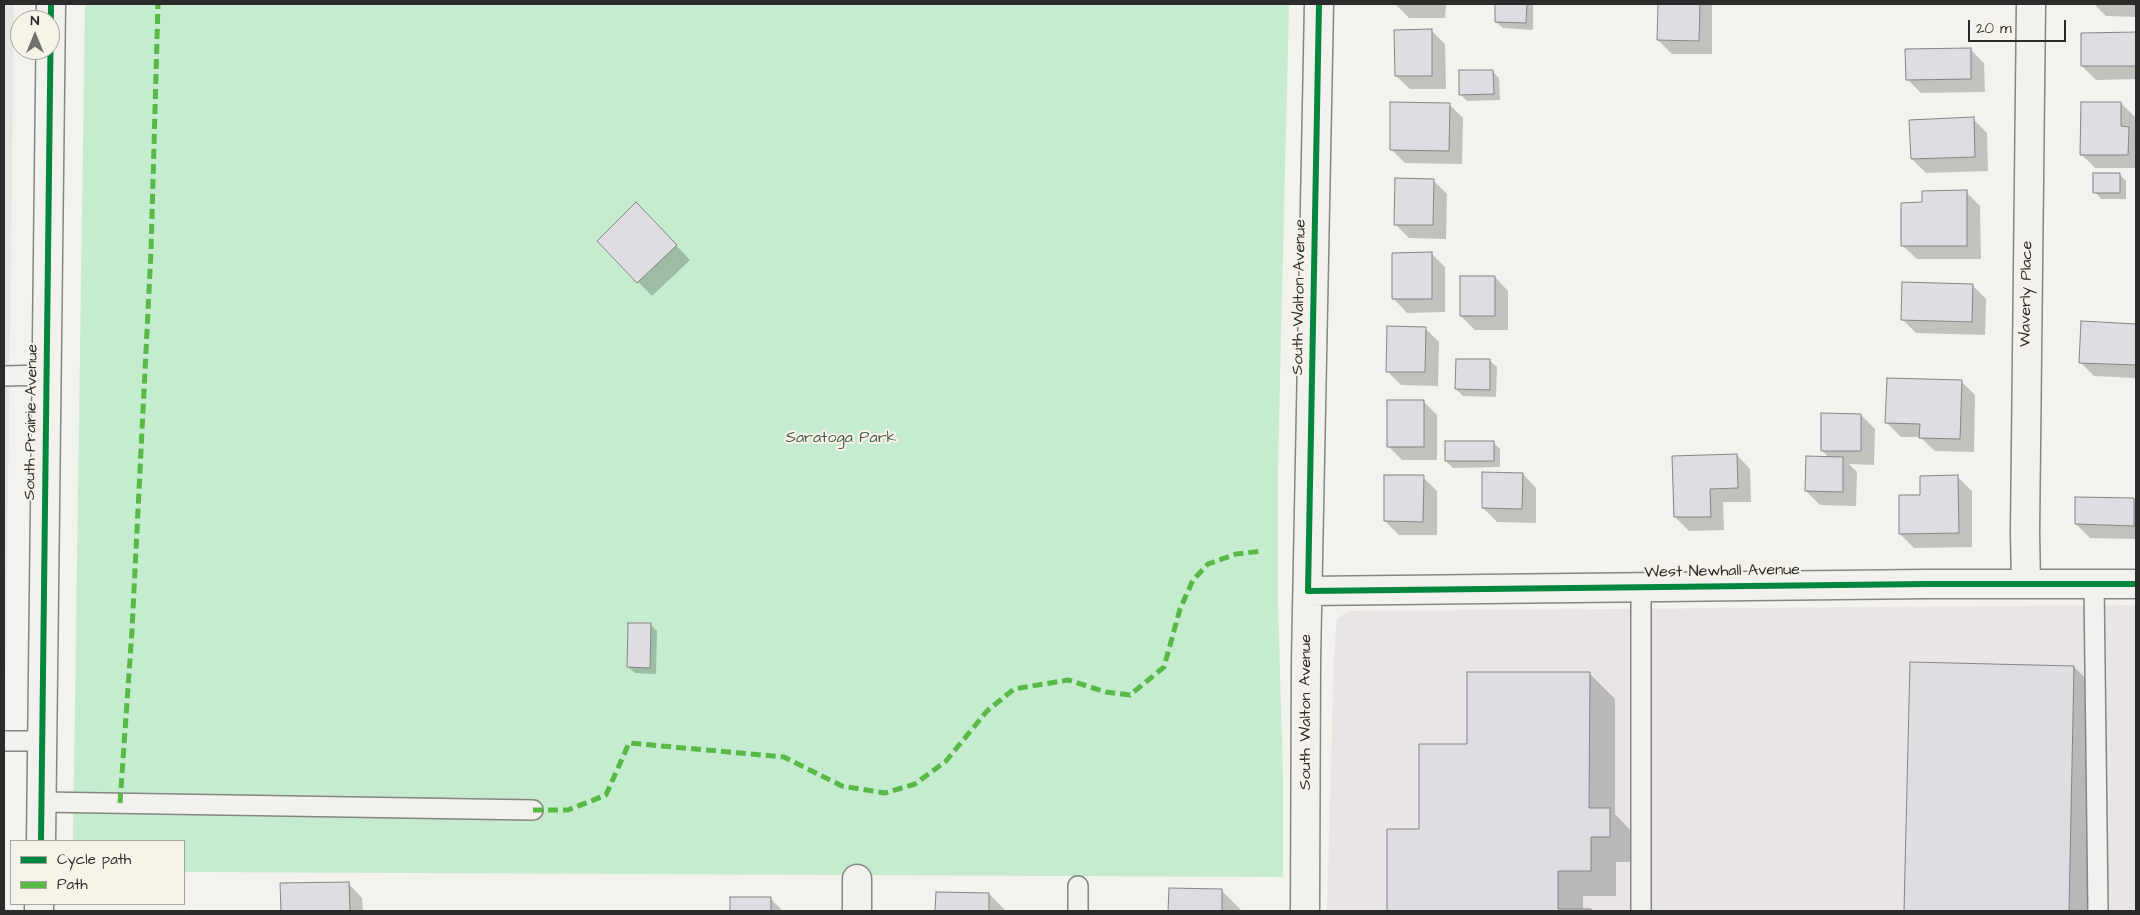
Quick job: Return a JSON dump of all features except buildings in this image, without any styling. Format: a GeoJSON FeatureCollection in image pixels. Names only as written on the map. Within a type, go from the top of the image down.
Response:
{"type":"FeatureCollection","features":[{"type":"Feature","properties":{"kind":"street","name":"South Prairie Avenue"},"geometry":{"type":"LineString","coordinates":[[41,840],[51,4]]}},
{"type":"Feature","properties":{"kind":"street","name":"South Walton Avenue"},"geometry":{"type":"LineString","coordinates":[[1305,911],[1308,592],[1319,4]]}},
{"type":"Feature","properties":{"kind":"street","name":"Waverly Place"},"geometry":{"type":"LineString","coordinates":[[2026,584],[2024,532],[2031,4]]}},
{"type":"Feature","properties":{"kind":"street","name":"West Newhall Avenue"},"geometry":{"type":"LineString","coordinates":[[1308,592],[1642,587],[2136,584]]}},
{"type":"Feature","properties":{"kind":"street"},"geometry":{"type":"LineString","coordinates":[[857,878],[857,911]]}},
{"type":"Feature","properties":{"kind":"lane"},"geometry":{"type":"LineString","coordinates":[[4,376],[46,375]]}},
{"type":"Feature","properties":{"kind":"lane"},"geometry":{"type":"LineString","coordinates":[[2094,584],[2098,911]]}},
{"type":"Feature","properties":{"kind":"lane"},"geometry":{"type":"LineString","coordinates":[[1641,911],[1642,587]]}},
{"type":"Feature","properties":{"kind":"lane"},"geometry":{"type":"LineString","coordinates":[[4,741],[41,741]]}},
{"type":"Feature","properties":{"kind":"lane"},"geometry":{"type":"LineString","coordinates":[[42,802],[533,810]]}},
{"type":"Feature","properties":{"kind":"lane"},"geometry":{"type":"LineString","coordinates":[[1078,886],[1078,911]]}},
{"type":"Feature","properties":{"kind":"shaded area"},"geometry":{"type":"Polygon","coordinates":[[[4,4],[14,4],[14,10],[10,10],[10,60],[13,60],[4,827],[4,4]]]}},
{"type":"Feature","properties":{"kind":"shaded area"},"geometry":{"type":"Polygon","coordinates":[[[2136,605],[2136,911],[1327,911],[1334,655],[1337,619],[1348,611],[2136,605]]]}},
{"type":"Feature","properties":{"kind":"green space","name":"Saratoga Park"},"geometry":{"type":"Polygon","coordinates":[[[85,4],[1289,4],[1278,463],[1278,605],[1283,775],[1283,877],[185,872],[185,840],[73,840],[85,4]]]}},
{"type":"Feature","properties":{"kind":"marked path"},"geometry":{"type":"LineString","coordinates":[[120,803],[132,630],[151,251],[158,4]]}},
{"type":"Feature","properties":{"kind":"marked path"},"geometry":{"type":"LineString","coordinates":[[533,810],[568,810],[606,795],[629,743],[784,757],[842,786],[885,793],[915,784],[946,761],[987,711],[1014,689],[1068,680],[1106,692],[1130,695],[1164,667],[1180,609],[1193,580],[1208,564],[1236,554],[1263,551]]}},
{"type":"Feature","properties":{"kind":"cycle path"},"geometry":{"type":"LineString","coordinates":[[41,840],[51,4]]}},
{"type":"Feature","properties":{"kind":"cycle path"},"geometry":{"type":"LineString","coordinates":[[1319,4],[1308,591],[1927,584],[2136,584]]}}]}
